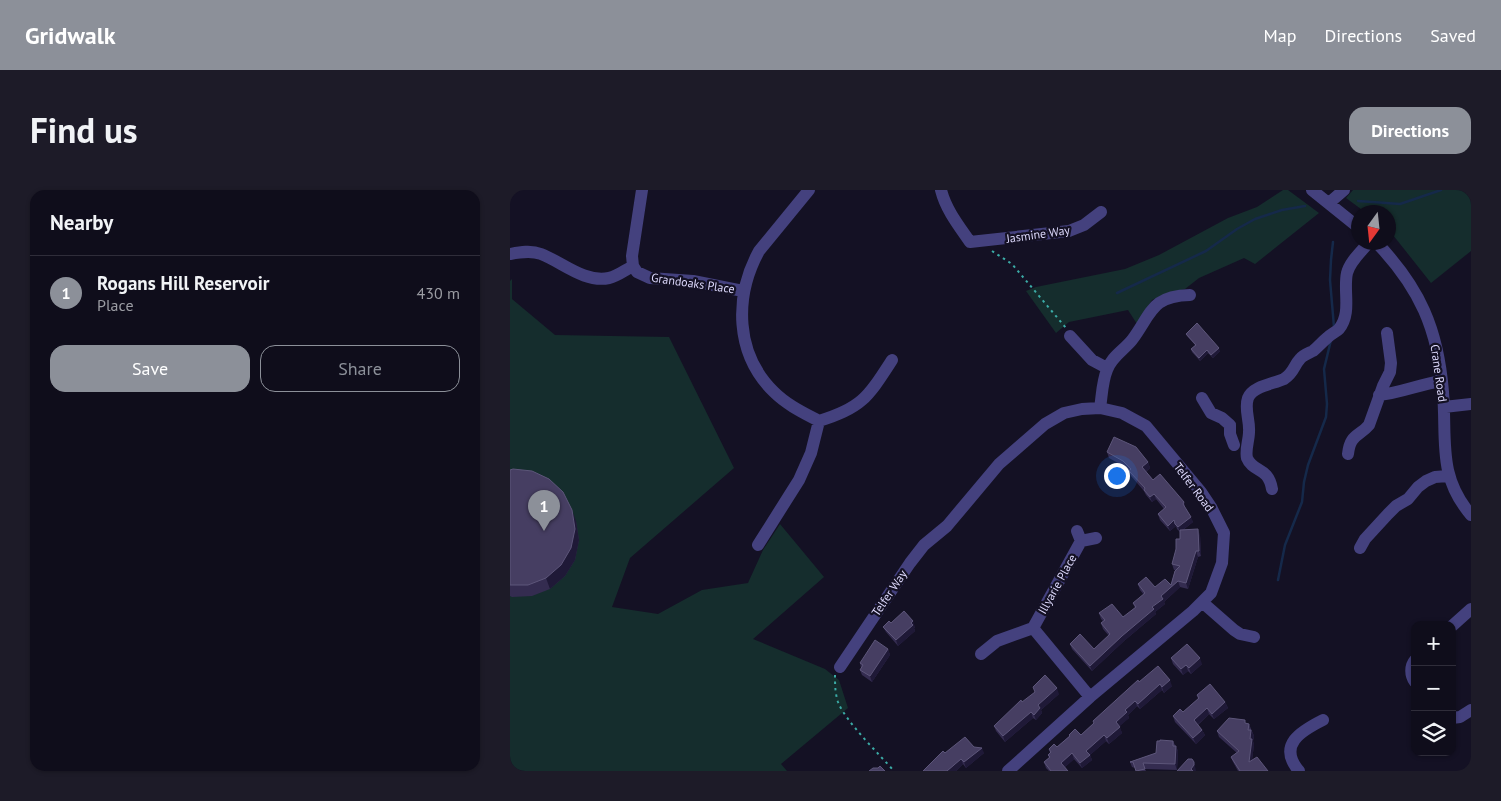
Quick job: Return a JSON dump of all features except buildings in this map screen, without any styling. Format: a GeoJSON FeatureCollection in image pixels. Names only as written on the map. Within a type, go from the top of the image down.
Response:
{"type":"FeatureCollection","features":[{"type":"Feature","properties":{"kind":"street"},"geometry":{"type":"LineString","coordinates":[[510,254],[527,251],[539,253],[575,271],[598,278],[616,276],[633,266],[632,256],[642,190]]}},
{"type":"Feature","properties":{"kind":"street"},"geometry":{"type":"LineString","coordinates":[[809,190],[759,251],[743,291],[742,317],[744,335],[756,368],[775,393],[790,405],[819,421],[846,412],[863,400],[892,360]]}},
{"type":"Feature","properties":{"kind":"street","name":"Jasmine Way"},"geometry":{"type":"LineString","coordinates":[[941,190],[949,211],[970,242],[1069,231],[1084,225],[1101,212]]}},
{"type":"Feature","properties":{"kind":"street"},"geometry":{"type":"LineString","coordinates":[[1312,190],[1351,221]]}},
{"type":"Feature","properties":{"kind":"street"},"geometry":{"type":"LineString","coordinates":[[1330,203],[1344,190]]}},
{"type":"Feature","properties":{"kind":"street"},"geometry":{"type":"LineString","coordinates":[[1272,489],[1270,479],[1263,471],[1255,468],[1248,459],[1249,419],[1246,406],[1250,394],[1255,390],[1286,378],[1296,367],[1299,359],[1315,349],[1334,333],[1343,322],[1346,311],[1347,273],[1363,250]]}},
{"type":"Feature","properties":{"kind":"street","name":"Crane Road"},"geometry":{"type":"LineString","coordinates":[[1383,250],[1406,278],[1422,303],[1432,330],[1442,380],[1448,476],[1456,493],[1471,515]]}},
{"type":"Feature","properties":{"kind":"street","name":"Grandoaks Place"},"geometry":{"type":"LineString","coordinates":[[633,266],[637,272],[650,278],[693,281],[743,291]]}},
{"type":"Feature","properties":{"kind":"street"},"geometry":{"type":"LineString","coordinates":[[1100,408],[1107,368],[1131,341],[1152,310],[1162,301],[1174,296],[1190,296]]}},
{"type":"Feature","properties":{"kind":"street"},"geometry":{"type":"LineString","coordinates":[[1348,454],[1354,436],[1365,430],[1369,425],[1390,372],[1391,363],[1387,333]]}},
{"type":"Feature","properties":{"kind":"street"},"geometry":{"type":"LineString","coordinates":[[1070,336],[1092,360],[1107,368]]}},
{"type":"Feature","properties":{"kind":"street"},"geometry":{"type":"LineString","coordinates":[[1380,396],[1396,394],[1425,383],[1442,380]]}},
{"type":"Feature","properties":{"kind":"street"},"geometry":{"type":"LineString","coordinates":[[1202,398],[1211,413],[1222,418],[1230,425],[1230,434],[1234,444]]}},
{"type":"Feature","properties":{"kind":"street"},"geometry":{"type":"LineString","coordinates":[[1444,407],[1471,404]]}},
{"type":"Feature","properties":{"kind":"street","name":"Telfer Road"},"geometry":{"type":"LineString","coordinates":[[947,526],[999,464],[1045,424],[1064,413],[1100,408],[1122,413],[1146,426],[1201,492],[1224,533],[1222,563],[1211,593],[1090,697],[1008,771]]}},
{"type":"Feature","properties":{"kind":"street"},"geometry":{"type":"LineString","coordinates":[[1230,425],[1243,419],[1249,419]]}},
{"type":"Feature","properties":{"kind":"street"},"geometry":{"type":"LineString","coordinates":[[758,545],[799,480],[811,453],[819,421]]}},
{"type":"Feature","properties":{"kind":"street"},"geometry":{"type":"LineString","coordinates":[[1360,548],[1365,539],[1388,514],[1396,506],[1408,499],[1426,481],[1435,477],[1448,476]]}},
{"type":"Feature","properties":{"kind":"street","name":"Telfer Way"},"geometry":{"type":"LineString","coordinates":[[840,666],[910,563],[924,545],[947,526]]}},
{"type":"Feature","properties":{"kind":"street","name":"Illyarie Place"},"geometry":{"type":"LineString","coordinates":[[981,654],[997,641],[1033,628],[1079,536],[1096,538]]}},
{"type":"Feature","properties":{"kind":"street"},"geometry":{"type":"LineString","coordinates":[[1202,602],[1234,630],[1240,634],[1254,637]]}},
{"type":"Feature","properties":{"kind":"street"},"geometry":{"type":"LineString","coordinates":[[1456,622],[1471,609]]}},
{"type":"Feature","properties":{"kind":"street","name":"Illyarie Place"},"geometry":{"type":"LineString","coordinates":[[1033,628],[1090,697]]}},
{"type":"Feature","properties":{"kind":"street"},"geometry":{"type":"LineString","coordinates":[[1456,718],[1471,710]]}},
{"type":"Feature","properties":{"kind":"street"},"geometry":{"type":"LineString","coordinates":[[1299,771],[1290,758],[1293,742],[1308,728],[1323,720]]}},
{"type":"Feature","properties":{"kind":"path"},"geometry":{"type":"LineString","coordinates":[[985,241],[991,251],[1012,264],[1070,336]]}},
{"type":"Feature","properties":{"kind":"path"},"geometry":{"type":"LineString","coordinates":[[840,666],[835,676],[838,704],[845,716],[894,771]]}},
{"type":"Feature","properties":{"kind":"green space"},"geometry":{"type":"Polygon","coordinates":[[[1283,190],[1288,190],[1319,213],[1255,264],[1244,258],[1199,278],[1185,289],[1165,294],[1152,300],[1137,324],[1128,310],[1069,322],[1056,333],[1026,291],[1036,287],[1125,269],[1159,255],[1228,218],[1257,207],[1283,190]]]}},
{"type":"Feature","properties":{"kind":"green space"},"geometry":{"type":"Polygon","coordinates":[[[1353,190],[1471,190],[1471,251],[1431,283],[1396,239],[1396,205],[1356,205],[1346,198],[1353,190]]]}},
{"type":"Feature","properties":{"kind":"green space"},"geometry":{"type":"Polygon","coordinates":[[[512,279],[512,299],[555,335],[669,337],[734,468],[630,558],[612,607],[658,614],[702,590],[748,583],[763,550],[780,524],[824,577],[753,639],[825,669],[839,680],[848,708],[781,764],[787,771],[510,771],[510,281],[512,279]]]}},
{"type":"Feature","properties":{"kind":"waterway"},"geometry":{"type":"LineString","coordinates":[[1358,201],[1400,204],[1441,190]]}},
{"type":"Feature","properties":{"kind":"waterway"},"geometry":{"type":"LineString","coordinates":[[1117,293],[1206,251],[1255,219],[1282,210],[1305,206]]}},
{"type":"Feature","properties":{"kind":"waterway"},"geometry":{"type":"LineString","coordinates":[[1333,242],[1330,280],[1334,327]]}},
{"type":"Feature","properties":{"kind":"waterway"},"geometry":{"type":"LineString","coordinates":[[1278,580],[1285,545],[1302,502],[1308,465],[1326,417],[1327,404],[1324,369],[1331,340]]}},
{"type":"Feature","properties":{"kind":"place","name":"Rogans Hill Reservoir"},"geometry":{"type":"Point","coordinates":[544,531]}}]}
